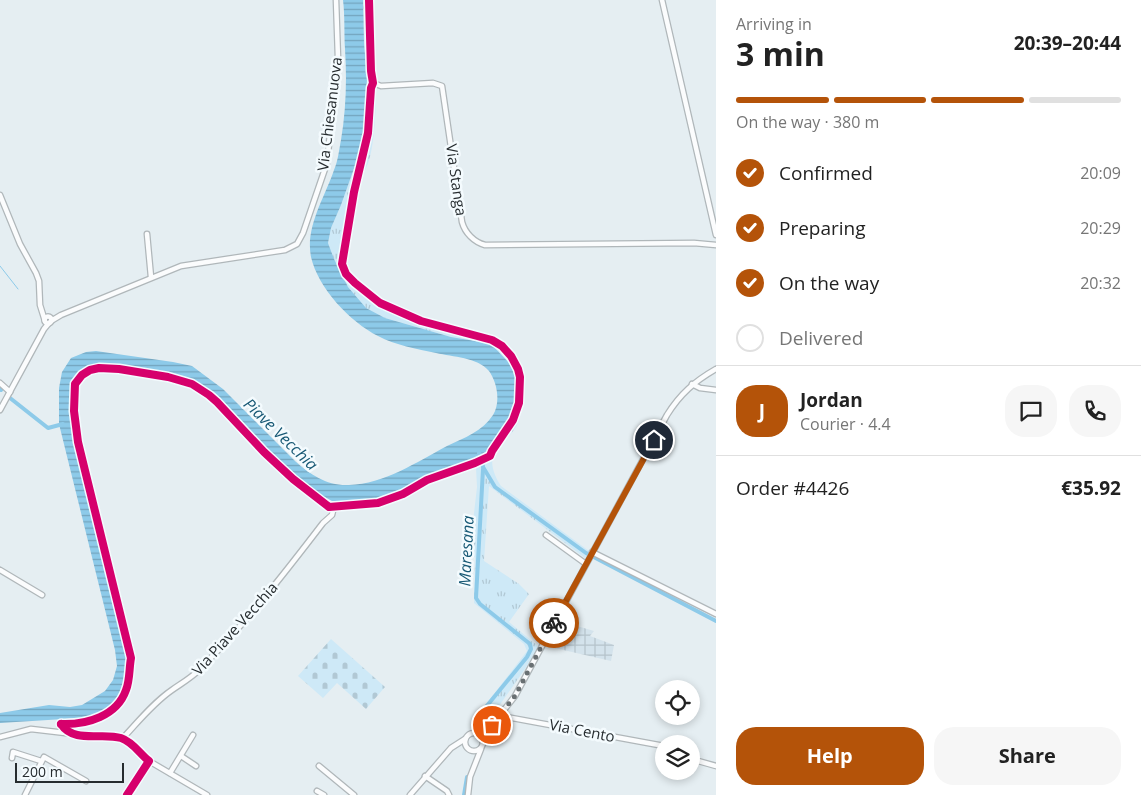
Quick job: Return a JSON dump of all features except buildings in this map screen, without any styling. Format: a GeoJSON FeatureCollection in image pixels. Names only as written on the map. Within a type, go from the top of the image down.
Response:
{"type":"FeatureCollection","features":[{"type":"Feature","properties":{"kind":"street","name":"Via Chiesanuova"},"geometry":{"type":"LineString","coordinates":[[48,320],[151,277],[193,263],[293,248],[300,240],[327,163],[338,58],[336,0]]}},
{"type":"Feature","properties":{"kind":"street","name":"Via Stanga"},"geometry":{"type":"LineString","coordinates":[[369,0],[373,83],[381,86],[433,83],[442,86],[462,222],[464,230],[479,244],[716,244]]}},
{"type":"Feature","properties":{"kind":"street"},"geometry":{"type":"LineString","coordinates":[[662,0],[716,235]]}},
{"type":"Feature","properties":{"kind":"street"},"geometry":{"type":"LineString","coordinates":[[0,195],[20,244],[36,273],[39,281],[40,305],[48,320],[0,410]]}},
{"type":"Feature","properties":{"kind":"street"},"geometry":{"type":"LineString","coordinates":[[147,234],[151,277]]}},
{"type":"Feature","properties":{"kind":"street"},"geometry":{"type":"LineString","coordinates":[[468,795],[474,766],[492,725],[515,696],[667,415],[678,398],[692,384],[716,369]]}},
{"type":"Feature","properties":{"kind":"street"},"geometry":{"type":"LineString","coordinates":[[0,383],[10,392]]}},
{"type":"Feature","properties":{"kind":"street"},"geometry":{"type":"LineString","coordinates":[[692,384],[700,388],[716,390]]}},
{"type":"Feature","properties":{"kind":"street","name":"Via Piave Vecchia"},"geometry":{"type":"LineString","coordinates":[[122,738],[172,690],[187,682],[200,670],[268,594],[323,523],[332,515],[334,507]]}},
{"type":"Feature","properties":{"kind":"street"},"geometry":{"type":"LineString","coordinates":[[546,535],[589,557],[716,614]]}},
{"type":"Feature","properties":{"kind":"street"},"geometry":{"type":"LineString","coordinates":[[0,570],[42,595]]}},
{"type":"Feature","properties":{"kind":"street","name":"Via Cento"},"geometry":{"type":"LineString","coordinates":[[501,714],[507,717],[655,744]]}},
{"type":"Feature","properties":{"kind":"street"},"geometry":{"type":"LineString","coordinates":[[410,795],[425,776],[450,751],[470,734],[492,725]]}},
{"type":"Feature","properties":{"kind":"street"},"geometry":{"type":"LineString","coordinates":[[0,737],[31,729],[122,738],[132,744],[149,761],[207,795]]}},
{"type":"Feature","properties":{"kind":"street"},"geometry":{"type":"LineString","coordinates":[[474,733],[480,735],[482,745]]}},
{"type":"Feature","properties":{"kind":"street"},"geometry":{"type":"LineString","coordinates":[[170,773],[193,734]]}},
{"type":"Feature","properties":{"kind":"street"},"geometry":{"type":"LineString","coordinates":[[465,739],[465,744],[474,766]]}},
{"type":"Feature","properties":{"kind":"street"},"geometry":{"type":"LineString","coordinates":[[450,751],[460,748],[476,751],[482,745]]}},
{"type":"Feature","properties":{"kind":"street"},"geometry":{"type":"LineString","coordinates":[[12,758],[13,752],[41,761]]}},
{"type":"Feature","properties":{"kind":"street"},"geometry":{"type":"LineString","coordinates":[[180,756],[196,766]]}},
{"type":"Feature","properties":{"kind":"street"},"geometry":{"type":"LineString","coordinates":[[25,795],[41,761],[45,757],[86,782]]}},
{"type":"Feature","properties":{"kind":"street"},"geometry":{"type":"LineString","coordinates":[[127,795],[149,761]]}},
{"type":"Feature","properties":{"kind":"street"},"geometry":{"type":"LineString","coordinates":[[700,762],[716,766]]}},
{"type":"Feature","properties":{"kind":"street"},"geometry":{"type":"LineString","coordinates":[[319,766],[354,795]]}},
{"type":"Feature","properties":{"kind":"street"},"geometry":{"type":"LineString","coordinates":[[425,776],[447,791],[449,795]]}},
{"type":"Feature","properties":{"kind":"street"},"geometry":{"type":"LineString","coordinates":[[317,791],[324,795]]}},
{"type":"Feature","properties":{"kind":"shaded area"},"geometry":{"type":"Polygon","coordinates":[[[560,621],[594,631],[590,636],[614,645],[611,661],[546,646],[560,621]]]}},
{"type":"Feature","properties":{"kind":"green space"},"geometry":{"type":"Polygon","coordinates":[[[363,0],[373,0],[376,68],[375,123],[367,166],[360,176],[346,257],[348,269],[359,283],[386,302],[436,323],[493,338],[510,352],[522,371],[525,391],[518,423],[493,457],[492,464],[495,476],[501,486],[589,551],[585,558],[489,486],[484,561],[519,584],[529,594],[509,622],[538,646],[525,669],[492,716],[485,721],[480,712],[527,651],[524,644],[474,603],[475,558],[470,548],[477,487],[476,468],[470,460],[479,458],[516,394],[518,384],[481,342],[451,337],[385,318],[365,308],[338,271],[328,243],[331,228],[363,143],[367,79],[363,0]]]}},
{"type":"Feature","properties":{"kind":"green space"},"geometry":{"type":"Polygon","coordinates":[[[331,639],[385,687],[366,709],[337,683],[323,698],[298,676],[331,639]]]}},
{"type":"Feature","properties":{"kind":"water"},"geometry":{"type":"Polygon","coordinates":[[[343,0],[363,0],[367,79],[363,143],[331,228],[328,243],[334,259],[348,287],[366,308],[385,318],[451,337],[492,345],[510,364],[518,384],[513,416],[496,442],[479,458],[427,476],[404,491],[375,501],[332,501],[305,486],[267,452],[203,388],[184,378],[166,373],[113,365],[94,364],[79,371],[71,384],[70,396],[76,443],[129,658],[126,683],[121,696],[114,705],[96,717],[0,723],[0,713],[49,705],[70,707],[82,705],[105,691],[113,680],[117,666],[115,650],[59,424],[59,388],[62,372],[71,358],[86,352],[96,351],[192,366],[223,389],[301,466],[326,482],[341,485],[375,481],[400,471],[473,433],[489,421],[493,415],[497,404],[496,386],[489,371],[484,366],[464,358],[392,342],[367,330],[337,303],[320,280],[315,269],[310,246],[313,223],[336,163],[344,117],[346,72],[343,0]]]}},
{"type":"Feature","properties":{"kind":"waterway"},"geometry":{"type":"LineString","coordinates":[[0,266],[18,289]]}},
{"type":"Feature","properties":{"kind":"waterway"},"geometry":{"type":"LineString","coordinates":[[10,398],[48,428],[63,424]]}},
{"type":"Feature","properties":{"kind":"waterway"},"geometry":{"type":"LineString","coordinates":[[479,453],[482,457],[483,467],[495,487],[586,553],[716,621]]}},
{"type":"Feature","properties":{"kind":"waterway","name":"Maresana"},"geometry":{"type":"LineString","coordinates":[[481,713],[527,657],[531,649],[530,644],[480,604],[476,598],[483,469]]}},
{"type":"Feature","properties":{"kind":"waterway","name":"Maresana"},"geometry":{"type":"LineString","coordinates":[[464,795],[467,777]]}},
{"type":"Feature","properties":{"kind":"cycle path"},"geometry":{"type":"LineString","coordinates":[[61,724],[91,721],[116,706],[122,699],[127,686],[131,658],[78,442],[74,411],[75,384],[82,375],[90,370],[99,368],[119,369],[168,377],[192,384],[217,402],[264,452],[293,479],[329,507],[378,503],[403,494],[427,480],[490,456],[513,420],[519,403],[520,377],[511,356],[502,346],[492,340],[421,321],[380,303],[346,274],[342,264],[354,192],[368,133],[373,83],[369,0]]}},
{"type":"Feature","properties":{"kind":"cycle path"},"geometry":{"type":"LineString","coordinates":[[61,724],[73,734],[81,736],[114,736],[121,738],[133,745],[149,761],[127,795]]}},
{"type":"Feature","properties":{"kind":"way so far"},"geometry":{"type":"LineString","coordinates":[[492,725],[515,696],[554,623]]}},
{"type":"Feature","properties":{"kind":"route"},"geometry":{"type":"LineString","coordinates":[[554,623],[654,440]]}},
{"type":"Feature","properties":{"kind":"water label","name":"Piave Vecchia"},"geometry":{"type":"Point","coordinates":[281,434]}}]}
